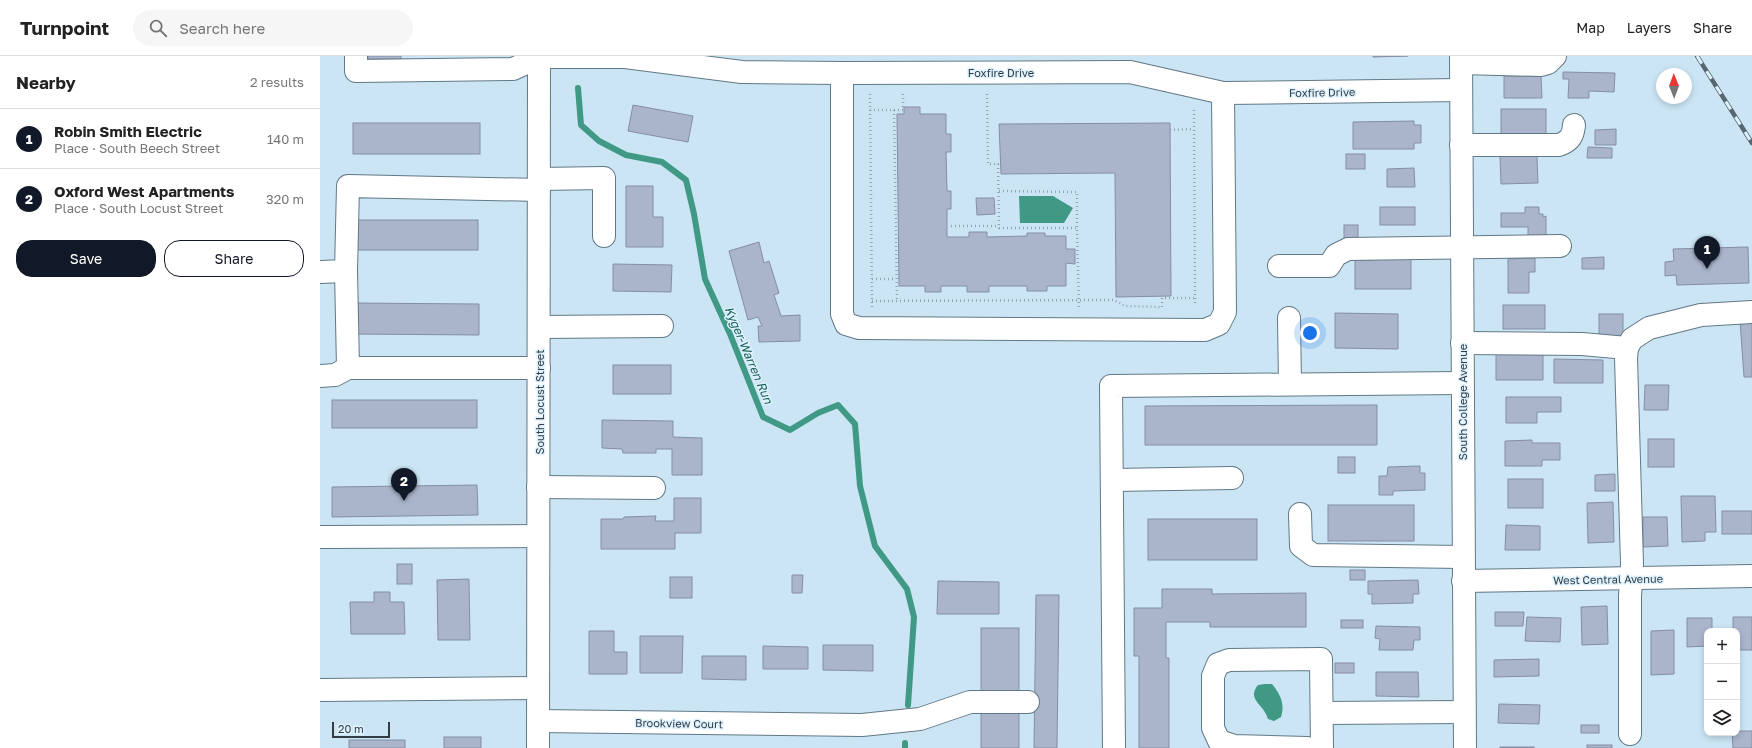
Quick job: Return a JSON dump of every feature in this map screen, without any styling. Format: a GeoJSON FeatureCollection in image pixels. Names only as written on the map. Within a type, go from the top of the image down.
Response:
{"type":"FeatureCollection","features":[{"type":"Feature","properties":{"kind":"street"},"geometry":{"type":"LineString","coordinates":[[1461,59],[1541,65],[1548,63],[1555,56]]}},
{"type":"Feature","properties":{"kind":"street"},"geometry":{"type":"LineString","coordinates":[[356,63],[513,68],[539,57]]}},
{"type":"Feature","properties":{"kind":"street","name":"Foxfire Drive"},"geometry":{"type":"LineString","coordinates":[[539,57],[626,57],[742,72],[842,73],[906,64],[1130,72],[1223,93],[1461,90]]}},
{"type":"Feature","properties":{"kind":"street","name":"South Locust Street"},"geometry":{"type":"LineString","coordinates":[[538,748],[539,57]]}},
{"type":"Feature","properties":{"kind":"street","name":"South College Avenue"},"geometry":{"type":"LineString","coordinates":[[1461,59],[1465,748]]}},
{"type":"Feature","properties":{"kind":"street"},"geometry":{"type":"LineString","coordinates":[[842,73],[842,314],[846,324],[858,328],[1205,330],[1219,324],[1225,312],[1223,93]]}},
{"type":"Feature","properties":{"kind":"street"},"geometry":{"type":"LineString","coordinates":[[1461,145],[1559,145],[1568,142],[1573,135],[1574,125]]}},
{"type":"Feature","properties":{"kind":"street"},"geometry":{"type":"LineString","coordinates":[[348,368],[346,271],[348,186],[539,184],[604,178],[604,236]]}},
{"type":"Feature","properties":{"kind":"street"},"geometry":{"type":"LineString","coordinates":[[1279,266],[1329,266],[1336,255],[1348,249],[1560,246]]}},
{"type":"Feature","properties":{"kind":"street"},"geometry":{"type":"LineString","coordinates":[[320,272],[346,271]]}},
{"type":"Feature","properties":{"kind":"street"},"geometry":{"type":"LineString","coordinates":[[1630,734],[1631,578],[1627,348],[1632,339],[1649,328],[1701,315],[1752,312]]}},
{"type":"Feature","properties":{"kind":"street"},"geometry":{"type":"LineString","coordinates":[[1289,318],[1290,384]]}},
{"type":"Feature","properties":{"kind":"street"},"geometry":{"type":"LineString","coordinates":[[539,328],[662,326]]}},
{"type":"Feature","properties":{"kind":"street"},"geometry":{"type":"LineString","coordinates":[[1462,343],[1582,344],[1627,348]]}},
{"type":"Feature","properties":{"kind":"street"},"geometry":{"type":"LineString","coordinates":[[320,376],[335,375],[348,368],[539,368]]}},
{"type":"Feature","properties":{"kind":"street"},"geometry":{"type":"LineString","coordinates":[[1114,748],[1113,480],[1111,386],[1462,383]]}},
{"type":"Feature","properties":{"kind":"street"},"geometry":{"type":"LineString","coordinates":[[1113,480],[1232,478]]}},
{"type":"Feature","properties":{"kind":"street"},"geometry":{"type":"LineString","coordinates":[[538,487],[654,488]]}},
{"type":"Feature","properties":{"kind":"street"},"geometry":{"type":"LineString","coordinates":[[1300,514],[1300,546],[1313,555],[1463,557]]}},
{"type":"Feature","properties":{"kind":"street"},"geometry":{"type":"LineString","coordinates":[[320,537],[538,536]]}},
{"type":"Feature","properties":{"kind":"street","name":"West Central Avenue"},"geometry":{"type":"LineString","coordinates":[[1463,581],[1752,576]]}},
{"type":"Feature","properties":{"kind":"street"},"geometry":{"type":"LineString","coordinates":[[1307,748],[1234,746],[1219,741],[1213,728],[1213,676],[1218,664],[1229,660],[1321,659],[1322,748]]}},
{"type":"Feature","properties":{"kind":"street"},"geometry":{"type":"LineString","coordinates":[[320,690],[538,688]]}},
{"type":"Feature","properties":{"kind":"street","name":"Brookview Court"},"geometry":{"type":"LineString","coordinates":[[538,721],[862,725],[920,719],[970,702],[1028,702]]}},
{"type":"Feature","properties":{"kind":"street"},"geometry":{"type":"LineString","coordinates":[[1322,713],[1464,712]]}},
{"type":"Feature","properties":{"kind":"path"},"geometry":{"type":"LineString","coordinates":[[870,94],[872,328]]}},
{"type":"Feature","properties":{"kind":"path"},"geometry":{"type":"LineString","coordinates":[[870,110],[903,110],[903,94]]}},
{"type":"Feature","properties":{"kind":"path"},"geometry":{"type":"LineString","coordinates":[[987,94],[988,164],[998,164],[998,226]]}},
{"type":"Feature","properties":{"kind":"path"},"geometry":{"type":"LineString","coordinates":[[894,110],[897,301]]}},
{"type":"Feature","properties":{"kind":"path"},"geometry":{"type":"LineString","coordinates":[[1194,110],[1195,304]]}},
{"type":"Feature","properties":{"kind":"path"},"geometry":{"type":"LineString","coordinates":[[1170,130],[1194,129]]}},
{"type":"Feature","properties":{"kind":"path"},"geometry":{"type":"LineString","coordinates":[[999,191],[1078,192],[1077,228],[1080,330]]}},
{"type":"Feature","properties":{"kind":"path"},"geometry":{"type":"LineString","coordinates":[[952,226],[998,226],[998,228],[1077,228]]}},
{"type":"Feature","properties":{"kind":"path"},"geometry":{"type":"LineString","coordinates":[[872,279],[896,278]]}},
{"type":"Feature","properties":{"kind":"path"},"geometry":{"type":"LineString","coordinates":[[1162,330],[1162,298],[1194,298]]}},
{"type":"Feature","properties":{"kind":"path"},"geometry":{"type":"LineString","coordinates":[[872,301],[1114,300],[1125,306],[1162,307]]}},
{"type":"Feature","properties":{"kind":"shaded area"},"geometry":{"type":"Polygon","coordinates":[[[1019,196],[1053,196],[1073,208],[1064,223],[1020,223],[1019,196]]]}},
{"type":"Feature","properties":{"kind":"shaded area"},"geometry":{"type":"Polygon","coordinates":[[[1272,684],[1278,692],[1283,708],[1281,717],[1274,721],[1268,719],[1254,695],[1258,685],[1272,684]]]}},
{"type":"Feature","properties":{"kind":"building"},"geometry":{"type":"Polygon","coordinates":[[[368,56],[401,56],[401,59],[368,59],[368,56]]]}},
{"type":"Feature","properties":{"kind":"building"},"geometry":{"type":"Polygon","coordinates":[[[1373,56],[1408,56],[1373,57],[1373,56]]]}},
{"type":"Feature","properties":{"kind":"building"},"geometry":{"type":"Polygon","coordinates":[[[1563,72],[1615,73],[1614,92],[1589,91],[1589,98],[1568,98],[1569,79],[1563,79],[1563,72]]]}},
{"type":"Feature","properties":{"kind":"building"},"geometry":{"type":"Polygon","coordinates":[[[1504,76],[1541,76],[1542,98],[1504,98],[1504,76]]]}},
{"type":"Feature","properties":{"kind":"building"},"geometry":{"type":"Polygon","coordinates":[[[633,105],[693,116],[688,142],[628,131],[633,105]]]}},
{"type":"Feature","properties":{"kind":"building"},"geometry":{"type":"Polygon","coordinates":[[[904,107],[920,107],[920,114],[946,114],[946,134],[951,134],[951,152],[946,152],[947,191],[951,191],[951,209],[947,209],[947,237],[969,237],[969,232],[987,232],[987,237],[1027,236],[1027,233],[1045,233],[1045,236],[1066,236],[1066,249],[1075,249],[1075,264],[1066,263],[1066,286],[1047,286],[1047,291],[1027,291],[1027,286],[989,286],[989,292],[967,292],[967,286],[941,286],[941,292],[925,292],[925,286],[899,286],[897,114],[904,114],[904,107]]]}},
{"type":"Feature","properties":{"kind":"building"},"geometry":{"type":"Polygon","coordinates":[[[1501,109],[1546,109],[1546,137],[1501,137],[1501,109]]]}},
{"type":"Feature","properties":{"kind":"building"},"geometry":{"type":"Polygon","coordinates":[[[1414,121],[1414,125],[1421,125],[1421,143],[1414,143],[1414,149],[1353,149],[1353,122],[1414,121]]]}},
{"type":"Feature","properties":{"kind":"building"},"geometry":{"type":"Polygon","coordinates":[[[353,123],[480,123],[480,154],[353,154],[353,123]]]}},
{"type":"Feature","properties":{"kind":"building"},"geometry":{"type":"Polygon","coordinates":[[[1170,123],[1171,296],[1116,297],[1115,173],[1001,174],[999,124],[1170,123]]]}},
{"type":"Feature","properties":{"kind":"building"},"geometry":{"type":"Polygon","coordinates":[[[1616,129],[1616,145],[1595,145],[1595,130],[1616,129]]]}},
{"type":"Feature","properties":{"kind":"building"},"geometry":{"type":"Polygon","coordinates":[[[1588,147],[1612,148],[1612,158],[1587,158],[1588,147]]]}},
{"type":"Feature","properties":{"kind":"building"},"geometry":{"type":"Polygon","coordinates":[[[1346,154],[1365,154],[1365,169],[1346,169],[1346,154]]]}},
{"type":"Feature","properties":{"kind":"building"},"geometry":{"type":"Polygon","coordinates":[[[1500,156],[1537,156],[1538,183],[1501,184],[1500,156]]]}},
{"type":"Feature","properties":{"kind":"building"},"geometry":{"type":"Polygon","coordinates":[[[1414,168],[1415,187],[1387,187],[1387,169],[1414,168]]]}},
{"type":"Feature","properties":{"kind":"building"},"geometry":{"type":"Polygon","coordinates":[[[626,186],[653,186],[653,217],[663,217],[663,247],[626,247],[626,186]]]}},
{"type":"Feature","properties":{"kind":"building"},"geometry":{"type":"Polygon","coordinates":[[[976,198],[994,198],[995,214],[977,215],[976,198]]]}},
{"type":"Feature","properties":{"kind":"building"},"geometry":{"type":"Polygon","coordinates":[[[1380,207],[1415,207],[1415,225],[1380,225],[1380,207]]]}},
{"type":"Feature","properties":{"kind":"building"},"geometry":{"type":"Polygon","coordinates":[[[1525,207],[1539,207],[1539,214],[1543,214],[1543,217],[1546,216],[1546,236],[1528,236],[1528,227],[1501,227],[1501,213],[1525,213],[1525,207]]]}},
{"type":"Feature","properties":{"kind":"building"},"geometry":{"type":"Polygon","coordinates":[[[353,220],[478,220],[478,250],[353,250],[353,220]]]}},
{"type":"Feature","properties":{"kind":"building"},"geometry":{"type":"Polygon","coordinates":[[[1344,225],[1358,225],[1358,238],[1344,238],[1344,225]]]}},
{"type":"Feature","properties":{"kind":"building"},"geometry":{"type":"Polygon","coordinates":[[[759,242],[764,263],[769,261],[779,293],[774,295],[781,316],[800,315],[800,341],[759,342],[758,326],[762,326],[758,317],[748,320],[729,251],[759,242]]]}},
{"type":"Feature","properties":{"kind":"building"},"geometry":{"type":"Polygon","coordinates":[[[1748,247],[1749,283],[1677,285],[1676,275],[1665,276],[1665,262],[1674,261],[1673,249],[1748,247]]]}},
{"type":"Feature","properties":{"kind":"building"},"geometry":{"type":"Polygon","coordinates":[[[1604,257],[1604,269],[1582,269],[1582,258],[1604,257]]]}},
{"type":"Feature","properties":{"kind":"building"},"geometry":{"type":"Polygon","coordinates":[[[1355,258],[1411,258],[1411,289],[1355,289],[1355,258]]]}},
{"type":"Feature","properties":{"kind":"building"},"geometry":{"type":"Polygon","coordinates":[[[1535,258],[1535,272],[1529,272],[1529,293],[1508,293],[1508,259],[1535,258]]]}},
{"type":"Feature","properties":{"kind":"building"},"geometry":{"type":"Polygon","coordinates":[[[613,264],[672,265],[671,292],[613,291],[613,264]]]}},
{"type":"Feature","properties":{"kind":"building"},"geometry":{"type":"Polygon","coordinates":[[[353,303],[479,304],[479,335],[353,334],[353,303]]]}},
{"type":"Feature","properties":{"kind":"building"},"geometry":{"type":"Polygon","coordinates":[[[1503,305],[1545,305],[1545,329],[1503,329],[1503,305]]]}},
{"type":"Feature","properties":{"kind":"building"},"geometry":{"type":"Polygon","coordinates":[[[1335,313],[1398,314],[1398,349],[1335,348],[1335,313]]]}},
{"type":"Feature","properties":{"kind":"building"},"geometry":{"type":"Polygon","coordinates":[[[1599,314],[1623,314],[1623,337],[1599,337],[1599,314]]]}},
{"type":"Feature","properties":{"kind":"building"},"geometry":{"type":"Polygon","coordinates":[[[1752,320],[1752,377],[1744,377],[1740,321],[1752,320]]]}},
{"type":"Feature","properties":{"kind":"building"},"geometry":{"type":"Polygon","coordinates":[[[1496,348],[1543,349],[1543,380],[1496,380],[1496,348]]]}},
{"type":"Feature","properties":{"kind":"building"},"geometry":{"type":"Polygon","coordinates":[[[1554,359],[1603,360],[1603,383],[1554,383],[1554,359]]]}},
{"type":"Feature","properties":{"kind":"building"},"geometry":{"type":"Polygon","coordinates":[[[613,365],[671,365],[671,394],[613,394],[613,365]]]}},
{"type":"Feature","properties":{"kind":"building"},"geometry":{"type":"Polygon","coordinates":[[[1645,385],[1669,385],[1668,410],[1644,410],[1645,385]]]}},
{"type":"Feature","properties":{"kind":"building"},"geometry":{"type":"Polygon","coordinates":[[[1506,397],[1561,397],[1561,412],[1537,412],[1537,423],[1506,423],[1506,397]]]}},
{"type":"Feature","properties":{"kind":"building"},"geometry":{"type":"Polygon","coordinates":[[[332,400],[477,400],[477,428],[332,428],[332,400]]]}},
{"type":"Feature","properties":{"kind":"building"},"geometry":{"type":"Polygon","coordinates":[[[1377,405],[1377,445],[1145,445],[1145,406],[1377,405]]]}},
{"type":"Feature","properties":{"kind":"building"},"geometry":{"type":"Polygon","coordinates":[[[602,420],[673,421],[673,437],[702,438],[702,475],[672,475],[672,449],[656,449],[656,453],[623,453],[622,449],[602,448],[602,420]]]}},
{"type":"Feature","properties":{"kind":"building"},"geometry":{"type":"Polygon","coordinates":[[[1648,439],[1674,439],[1674,467],[1648,467],[1648,439]]]}},
{"type":"Feature","properties":{"kind":"building"},"geometry":{"type":"Polygon","coordinates":[[[1532,440],[1532,443],[1560,443],[1560,460],[1542,460],[1542,466],[1505,466],[1505,441],[1532,440]]]}},
{"type":"Feature","properties":{"kind":"building"},"geometry":{"type":"Polygon","coordinates":[[[1338,457],[1355,457],[1355,473],[1338,473],[1338,457]]]}},
{"type":"Feature","properties":{"kind":"building"},"geometry":{"type":"Polygon","coordinates":[[[1420,466],[1420,473],[1425,473],[1425,490],[1393,491],[1393,495],[1379,495],[1379,476],[1387,476],[1388,467],[1420,466]]]}},
{"type":"Feature","properties":{"kind":"building"},"geometry":{"type":"Polygon","coordinates":[[[1615,474],[1615,491],[1595,491],[1595,475],[1615,474]]]}},
{"type":"Feature","properties":{"kind":"building"},"geometry":{"type":"Polygon","coordinates":[[[1508,479],[1543,479],[1543,508],[1508,508],[1508,479]]]}},
{"type":"Feature","properties":{"kind":"building"},"geometry":{"type":"Polygon","coordinates":[[[477,485],[478,515],[332,517],[332,487],[477,485]]]}},
{"type":"Feature","properties":{"kind":"building"},"geometry":{"type":"Polygon","coordinates":[[[1681,496],[1715,496],[1716,532],[1705,532],[1705,541],[1682,542],[1681,496]]]}},
{"type":"Feature","properties":{"kind":"building"},"geometry":{"type":"Polygon","coordinates":[[[674,498],[701,498],[701,533],[675,533],[675,549],[601,549],[601,519],[656,516],[655,521],[674,521],[674,498]]]}},
{"type":"Feature","properties":{"kind":"building"},"geometry":{"type":"Polygon","coordinates":[[[1613,502],[1614,542],[1588,543],[1587,503],[1613,502]]]}},
{"type":"Feature","properties":{"kind":"building"},"geometry":{"type":"Polygon","coordinates":[[[1328,505],[1414,505],[1414,541],[1328,541],[1328,505]]]}},
{"type":"Feature","properties":{"kind":"building"},"geometry":{"type":"Polygon","coordinates":[[[1722,511],[1752,511],[1752,534],[1722,534],[1722,511]]]}},
{"type":"Feature","properties":{"kind":"building"},"geometry":{"type":"Polygon","coordinates":[[[1643,517],[1667,517],[1668,546],[1643,547],[1643,517]]]}},
{"type":"Feature","properties":{"kind":"building"},"geometry":{"type":"Polygon","coordinates":[[[1148,519],[1257,519],[1257,560],[1148,560],[1148,519]]]}},
{"type":"Feature","properties":{"kind":"building"},"geometry":{"type":"Polygon","coordinates":[[[1506,525],[1540,526],[1540,550],[1505,550],[1506,525]]]}},
{"type":"Feature","properties":{"kind":"building"},"geometry":{"type":"Polygon","coordinates":[[[397,564],[412,564],[412,584],[397,584],[397,564]]]}},
{"type":"Feature","properties":{"kind":"building"},"geometry":{"type":"Polygon","coordinates":[[[1350,570],[1365,570],[1365,580],[1350,580],[1350,570]]]}},
{"type":"Feature","properties":{"kind":"building"},"geometry":{"type":"Polygon","coordinates":[[[792,575],[803,575],[802,593],[792,593],[792,575]]]}},
{"type":"Feature","properties":{"kind":"building"},"geometry":{"type":"Polygon","coordinates":[[[670,577],[692,577],[692,598],[670,598],[670,577]]]}},
{"type":"Feature","properties":{"kind":"building"},"geometry":{"type":"Polygon","coordinates":[[[469,579],[470,640],[438,640],[437,580],[469,579]]]}},
{"type":"Feature","properties":{"kind":"building"},"geometry":{"type":"Polygon","coordinates":[[[1418,580],[1419,594],[1413,594],[1413,603],[1372,604],[1372,594],[1368,594],[1368,581],[1418,580]]]}},
{"type":"Feature","properties":{"kind":"building"},"geometry":{"type":"Polygon","coordinates":[[[938,581],[999,582],[999,614],[937,614],[938,581]]]}},
{"type":"Feature","properties":{"kind":"building"},"geometry":{"type":"Polygon","coordinates":[[[1162,589],[1212,589],[1212,594],[1306,593],[1306,627],[1210,627],[1210,622],[1166,622],[1166,658],[1169,658],[1169,748],[1139,748],[1139,656],[1134,656],[1134,608],[1162,608],[1162,589]]]}},
{"type":"Feature","properties":{"kind":"building"},"geometry":{"type":"Polygon","coordinates":[[[374,592],[390,592],[390,602],[404,602],[405,634],[351,634],[350,602],[374,602],[374,592]]]}},
{"type":"Feature","properties":{"kind":"building"},"geometry":{"type":"Polygon","coordinates":[[[1036,595],[1059,595],[1057,748],[1034,748],[1036,595]]]}},
{"type":"Feature","properties":{"kind":"building"},"geometry":{"type":"Polygon","coordinates":[[[1607,606],[1608,644],[1582,645],[1581,607],[1607,606]]]}},
{"type":"Feature","properties":{"kind":"building"},"geometry":{"type":"Polygon","coordinates":[[[1495,612],[1524,612],[1523,626],[1495,626],[1495,612]]]}},
{"type":"Feature","properties":{"kind":"building"},"geometry":{"type":"Polygon","coordinates":[[[1527,617],[1561,618],[1560,642],[1525,641],[1527,617]]]}},
{"type":"Feature","properties":{"kind":"building"},"geometry":{"type":"Polygon","coordinates":[[[1733,617],[1752,617],[1752,650],[1740,650],[1740,628],[1733,628],[1733,617]]]}},
{"type":"Feature","properties":{"kind":"building"},"geometry":{"type":"Polygon","coordinates":[[[1687,618],[1712,618],[1712,628],[1704,628],[1704,646],[1687,647],[1687,618]]]}},
{"type":"Feature","properties":{"kind":"building"},"geometry":{"type":"Polygon","coordinates":[[[1341,620],[1363,620],[1363,628],[1341,628],[1341,620]]]}},
{"type":"Feature","properties":{"kind":"building"},"geometry":{"type":"Polygon","coordinates":[[[1376,626],[1420,627],[1420,640],[1414,640],[1413,650],[1379,650],[1380,639],[1375,638],[1376,626]]]}},
{"type":"Feature","properties":{"kind":"building"},"geometry":{"type":"Polygon","coordinates":[[[981,628],[1019,628],[1019,748],[981,748],[981,628]]]}},
{"type":"Feature","properties":{"kind":"building"},"geometry":{"type":"Polygon","coordinates":[[[1674,630],[1674,674],[1651,675],[1651,631],[1674,630]]]}},
{"type":"Feature","properties":{"kind":"building"},"geometry":{"type":"Polygon","coordinates":[[[589,631],[614,631],[614,652],[627,652],[627,674],[589,674],[589,631]]]}},
{"type":"Feature","properties":{"kind":"building"},"geometry":{"type":"Polygon","coordinates":[[[640,636],[683,636],[682,673],[640,673],[640,636]]]}},
{"type":"Feature","properties":{"kind":"building"},"geometry":{"type":"Polygon","coordinates":[[[823,645],[873,645],[873,671],[823,670],[823,645]]]}},
{"type":"Feature","properties":{"kind":"building"},"geometry":{"type":"Polygon","coordinates":[[[763,646],[808,647],[808,669],[763,669],[763,646]]]}},
{"type":"Feature","properties":{"kind":"building"},"geometry":{"type":"Polygon","coordinates":[[[702,656],[746,656],[746,680],[702,679],[702,656]]]}},
{"type":"Feature","properties":{"kind":"building"},"geometry":{"type":"Polygon","coordinates":[[[1539,659],[1539,676],[1494,677],[1494,660],[1539,659]]]}},
{"type":"Feature","properties":{"kind":"building"},"geometry":{"type":"Polygon","coordinates":[[[1335,663],[1354,663],[1354,673],[1335,673],[1335,663]]]}},
{"type":"Feature","properties":{"kind":"building"},"geometry":{"type":"Polygon","coordinates":[[[1376,672],[1418,672],[1419,697],[1376,696],[1376,672]]]}},
{"type":"Feature","properties":{"kind":"building"},"geometry":{"type":"Polygon","coordinates":[[[1499,704],[1540,705],[1539,724],[1498,723],[1499,704]]]}},
{"type":"Feature","properties":{"kind":"building"},"geometry":{"type":"Polygon","coordinates":[[[1581,725],[1599,725],[1599,733],[1581,733],[1581,725]]]}},
{"type":"Feature","properties":{"kind":"building"},"geometry":{"type":"Polygon","coordinates":[[[1740,731],[1752,731],[1752,748],[1733,748],[1732,736],[1740,736],[1740,731]]]}},
{"type":"Feature","properties":{"kind":"building"},"geometry":{"type":"Polygon","coordinates":[[[444,737],[481,737],[481,748],[444,748],[444,737]]]}},
{"type":"Feature","properties":{"kind":"building"},"geometry":{"type":"Polygon","coordinates":[[[349,740],[405,740],[405,748],[349,748],[349,740]]]}},
{"type":"Feature","properties":{"kind":"building"},"geometry":{"type":"Polygon","coordinates":[[[1587,745],[1612,745],[1612,748],[1587,748],[1587,745]]]}},
{"type":"Feature","properties":{"kind":"building"},"geometry":{"type":"Polygon","coordinates":[[[1534,747],[1534,748],[1500,748],[1534,747]]]}},
{"type":"Feature","properties":{"kind":"waterway","name":"Kyger-Warren Run"},"geometry":{"type":"LineString","coordinates":[[578,88],[581,125],[599,141],[626,155],[662,162],[686,180],[694,214],[705,279],[730,334],[763,417],[790,430],[818,413],[838,405],[855,424],[860,486],[875,546],[907,589],[914,617],[908,705]]}},
{"type":"Feature","properties":{"kind":"waterway","name":"Kyger-Warren Run"},"geometry":{"type":"LineString","coordinates":[[905,743],[905,748]]}},
{"type":"Feature","properties":{"kind":"railway"},"geometry":{"type":"LineString","coordinates":[[1697,56],[1752,143]]}},
{"type":"Feature","properties":{"kind":"place","name":"Robin Smith Electric"},"geometry":{"type":"Point","coordinates":[1707,269]}},
{"type":"Feature","properties":{"kind":"place","name":"Oxford West Apartments"},"geometry":{"type":"Point","coordinates":[404,501]}}]}
